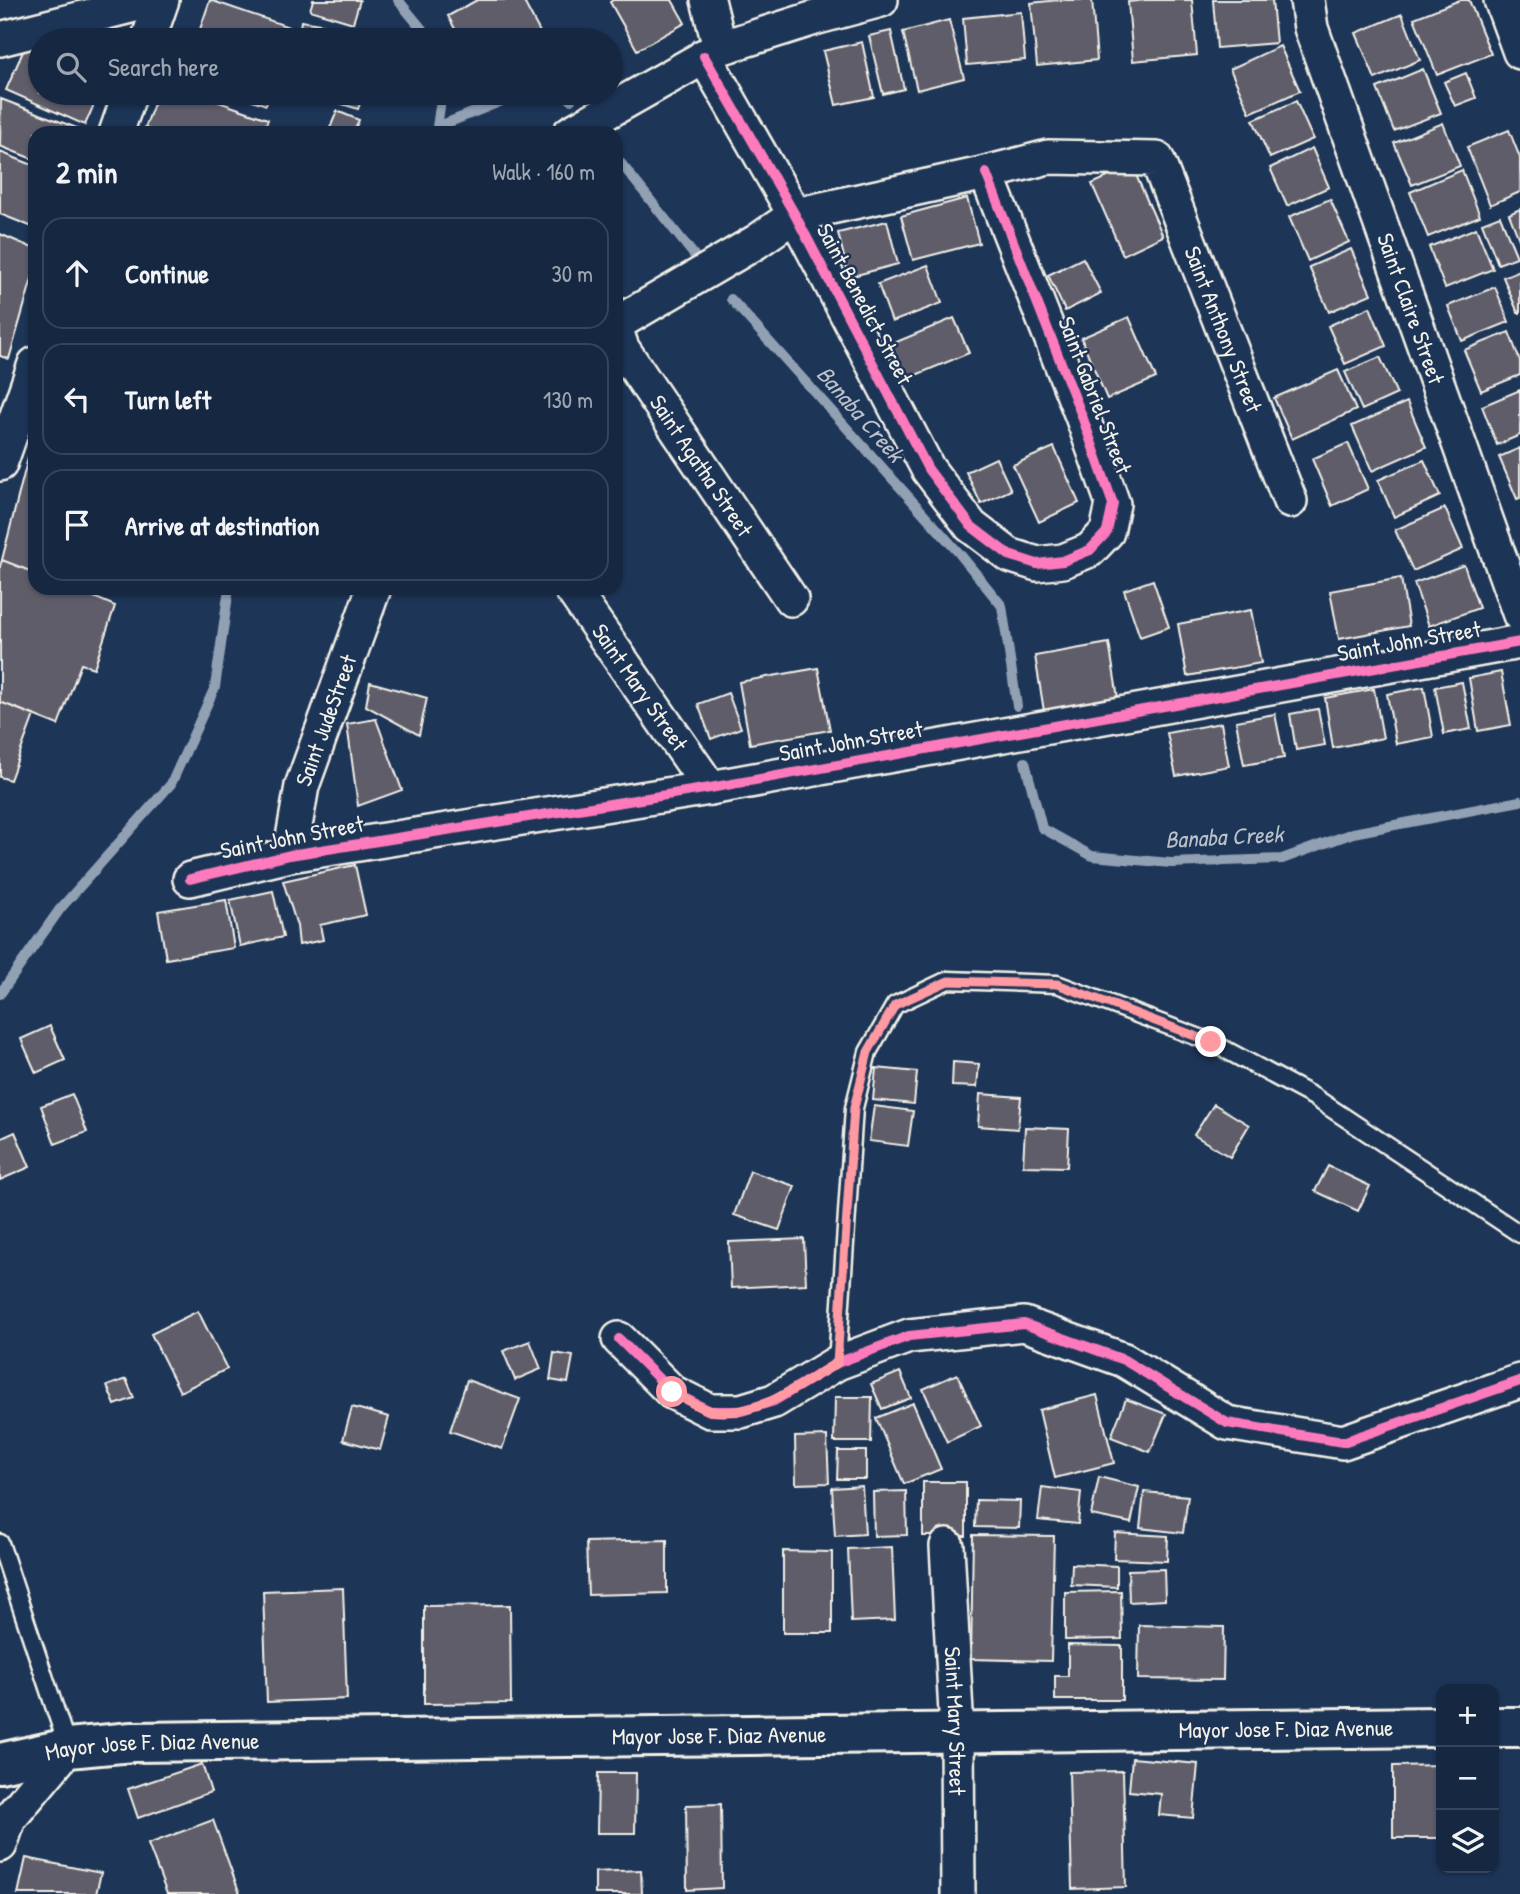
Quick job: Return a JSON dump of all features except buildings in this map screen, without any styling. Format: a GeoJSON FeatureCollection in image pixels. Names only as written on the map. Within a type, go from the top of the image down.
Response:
{"type":"FeatureCollection","features":[{"type":"Feature","properties":{"kind":"main road","name":"Mayor Jose F. Diaz Avenue"},"geometry":{"type":"LineString","coordinates":[[0,1763],[68,1748],[132,1742],[1436,1727]]}},
{"type":"Feature","properties":{"kind":"main road"},"geometry":{"type":"LineString","coordinates":[[1499,1727],[1520,1727]]}},
{"type":"Feature","properties":{"kind":"street"},"geometry":{"type":"LineString","coordinates":[[43,28],[154,0]]}},
{"type":"Feature","properties":{"kind":"street"},"geometry":{"type":"LineString","coordinates":[[152,28],[162,0]]}},
{"type":"Feature","properties":{"kind":"street","name":"Saint Benedict Street"},"geometry":{"type":"LineString","coordinates":[[708,0],[712,52],[928,469],[971,526],[1009,555]]}},
{"type":"Feature","properties":{"kind":"street"},"geometry":{"type":"LineString","coordinates":[[623,103],[712,52],[818,16],[881,0]]}},
{"type":"Feature","properties":{"kind":"street","name":"Saint Claire Street"},"geometry":{"type":"LineString","coordinates":[[1307,0],[1311,28],[1520,615]]}},
{"type":"Feature","properties":{"kind":"street"},"geometry":{"type":"LineString","coordinates":[[1501,0],[1520,52]]}},
{"type":"Feature","properties":{"kind":"street"},"geometry":{"type":"LineString","coordinates":[[0,39],[28,32]]}},
{"type":"Feature","properties":{"kind":"street"},"geometry":{"type":"LineString","coordinates":[[118,126],[126,105]]}},
{"type":"Feature","properties":{"kind":"street"},"geometry":{"type":"LineString","coordinates":[[582,126],[619,105]]}},
{"type":"Feature","properties":{"kind":"street","name":"Saint Anthony Street"},"geometry":{"type":"LineString","coordinates":[[986,173],[1048,157],[1157,159],[1290,501]]}},
{"type":"Feature","properties":{"kind":"street"},"geometry":{"type":"LineString","coordinates":[[623,320],[756,242],[795,215],[986,173]]}},
{"type":"Feature","properties":{"kind":"street","name":"Saint Gabriel Street"},"geometry":{"type":"LineString","coordinates":[[986,173],[1082,416],[1113,504],[1107,532],[1090,550],[1063,561],[1037,564],[1009,555]]}},
{"type":"Feature","properties":{"kind":"street","name":"Saint Agatha Street"},"geometry":{"type":"LineString","coordinates":[[623,349],[791,599]]}},
{"type":"Feature","properties":{"kind":"street"},"geometry":{"type":"LineString","coordinates":[[0,464],[28,384]]}},
{"type":"Feature","properties":{"kind":"street","name":"Saint JudeStreet"},"geometry":{"type":"LineString","coordinates":[[290,855],[302,786],[371,595]]}},
{"type":"Feature","properties":{"kind":"street","name":"Saint Mary Street"},"geometry":{"type":"LineString","coordinates":[[576,595],[710,788]]}},
{"type":"Feature","properties":{"kind":"street","name":"Saint John Street"},"geometry":{"type":"LineString","coordinates":[[190,879],[290,855],[710,788],[1520,642]]}},
{"type":"Feature","properties":{"kind":"street"},"geometry":{"type":"LineString","coordinates":[[619,1339],[672,1392],[710,1411],[741,1411],[774,1401],[837,1363],[909,1336],[1024,1324],[1124,1360],[1227,1423],[1343,1442],[1520,1381]]}},
{"type":"Feature","properties":{"kind":"street","name":"Saint Mary Street"},"geometry":{"type":"LineString","coordinates":[[947,1546],[957,1732],[958,1894]]}},
{"type":"Feature","properties":{"kind":"street"},"geometry":{"type":"LineString","coordinates":[[0,1845],[9,1819],[68,1748]]}},
{"type":"Feature","properties":{"kind":"lane"},"geometry":{"type":"LineString","coordinates":[[837,1363],[854,1108],[868,1052],[895,1005],[948,981],[1057,984],[1211,1042],[1314,1097],[1520,1234]]}},
{"type":"Feature","properties":{"kind":"lane"},"geometry":{"type":"LineString","coordinates":[[0,1543],[68,1748]]}},
{"type":"Feature","properties":{"kind":"waterway","name":"Banaba Creek"},"geometry":{"type":"LineString","coordinates":[[398,0],[421,28]]}},
{"type":"Feature","properties":{"kind":"waterway","name":"Banaba Creek"},"geometry":{"type":"LineString","coordinates":[[437,126],[440,105]]}},
{"type":"Feature","properties":{"kind":"waterway","name":"Banaba Creek"},"geometry":{"type":"LineString","coordinates":[[440,126],[492,105]]}},
{"type":"Feature","properties":{"kind":"waterway","name":"Banaba Creek"},"geometry":{"type":"LineString","coordinates":[[623,166],[694,255]]}},
{"type":"Feature","properties":{"kind":"waterway","name":"Banaba Creek"},"geometry":{"type":"LineString","coordinates":[[731,299],[959,553],[1002,606],[1017,706]]}},
{"type":"Feature","properties":{"kind":"waterway"},"geometry":{"type":"LineString","coordinates":[[0,994],[60,909],[171,784],[215,687],[228,595]]}},
{"type":"Feature","properties":{"kind":"waterway","name":"Banaba Creek"},"geometry":{"type":"LineString","coordinates":[[1025,762],[1042,828],[1092,856],[1171,863],[1282,859],[1353,833],[1520,801]]}},
{"type":"Feature","properties":{"kind":"cycle path"},"geometry":{"type":"LineString","coordinates":[[704,56],[795,215],[928,469],[971,526],[1009,555],[1037,564],[1063,561],[1090,550],[1107,532],[1113,504],[1082,416],[986,173]]}},
{"type":"Feature","properties":{"kind":"cycle path"},"geometry":{"type":"LineString","coordinates":[[190,879],[290,855],[710,788],[1520,642]]}},
{"type":"Feature","properties":{"kind":"cycle path"},"geometry":{"type":"LineString","coordinates":[[619,1339],[672,1392],[710,1411],[741,1411],[774,1401],[837,1363],[909,1336],[1024,1324],[1124,1360],[1227,1423],[1343,1442],[1520,1381]]}},
{"type":"Feature","properties":{"kind":"route"},"geometry":{"type":"LineString","coordinates":[[672,1392],[710,1411],[741,1411],[774,1401],[837,1363],[854,1108],[868,1052],[895,1005],[948,981],[1057,984],[1211,1042]]}}]}
